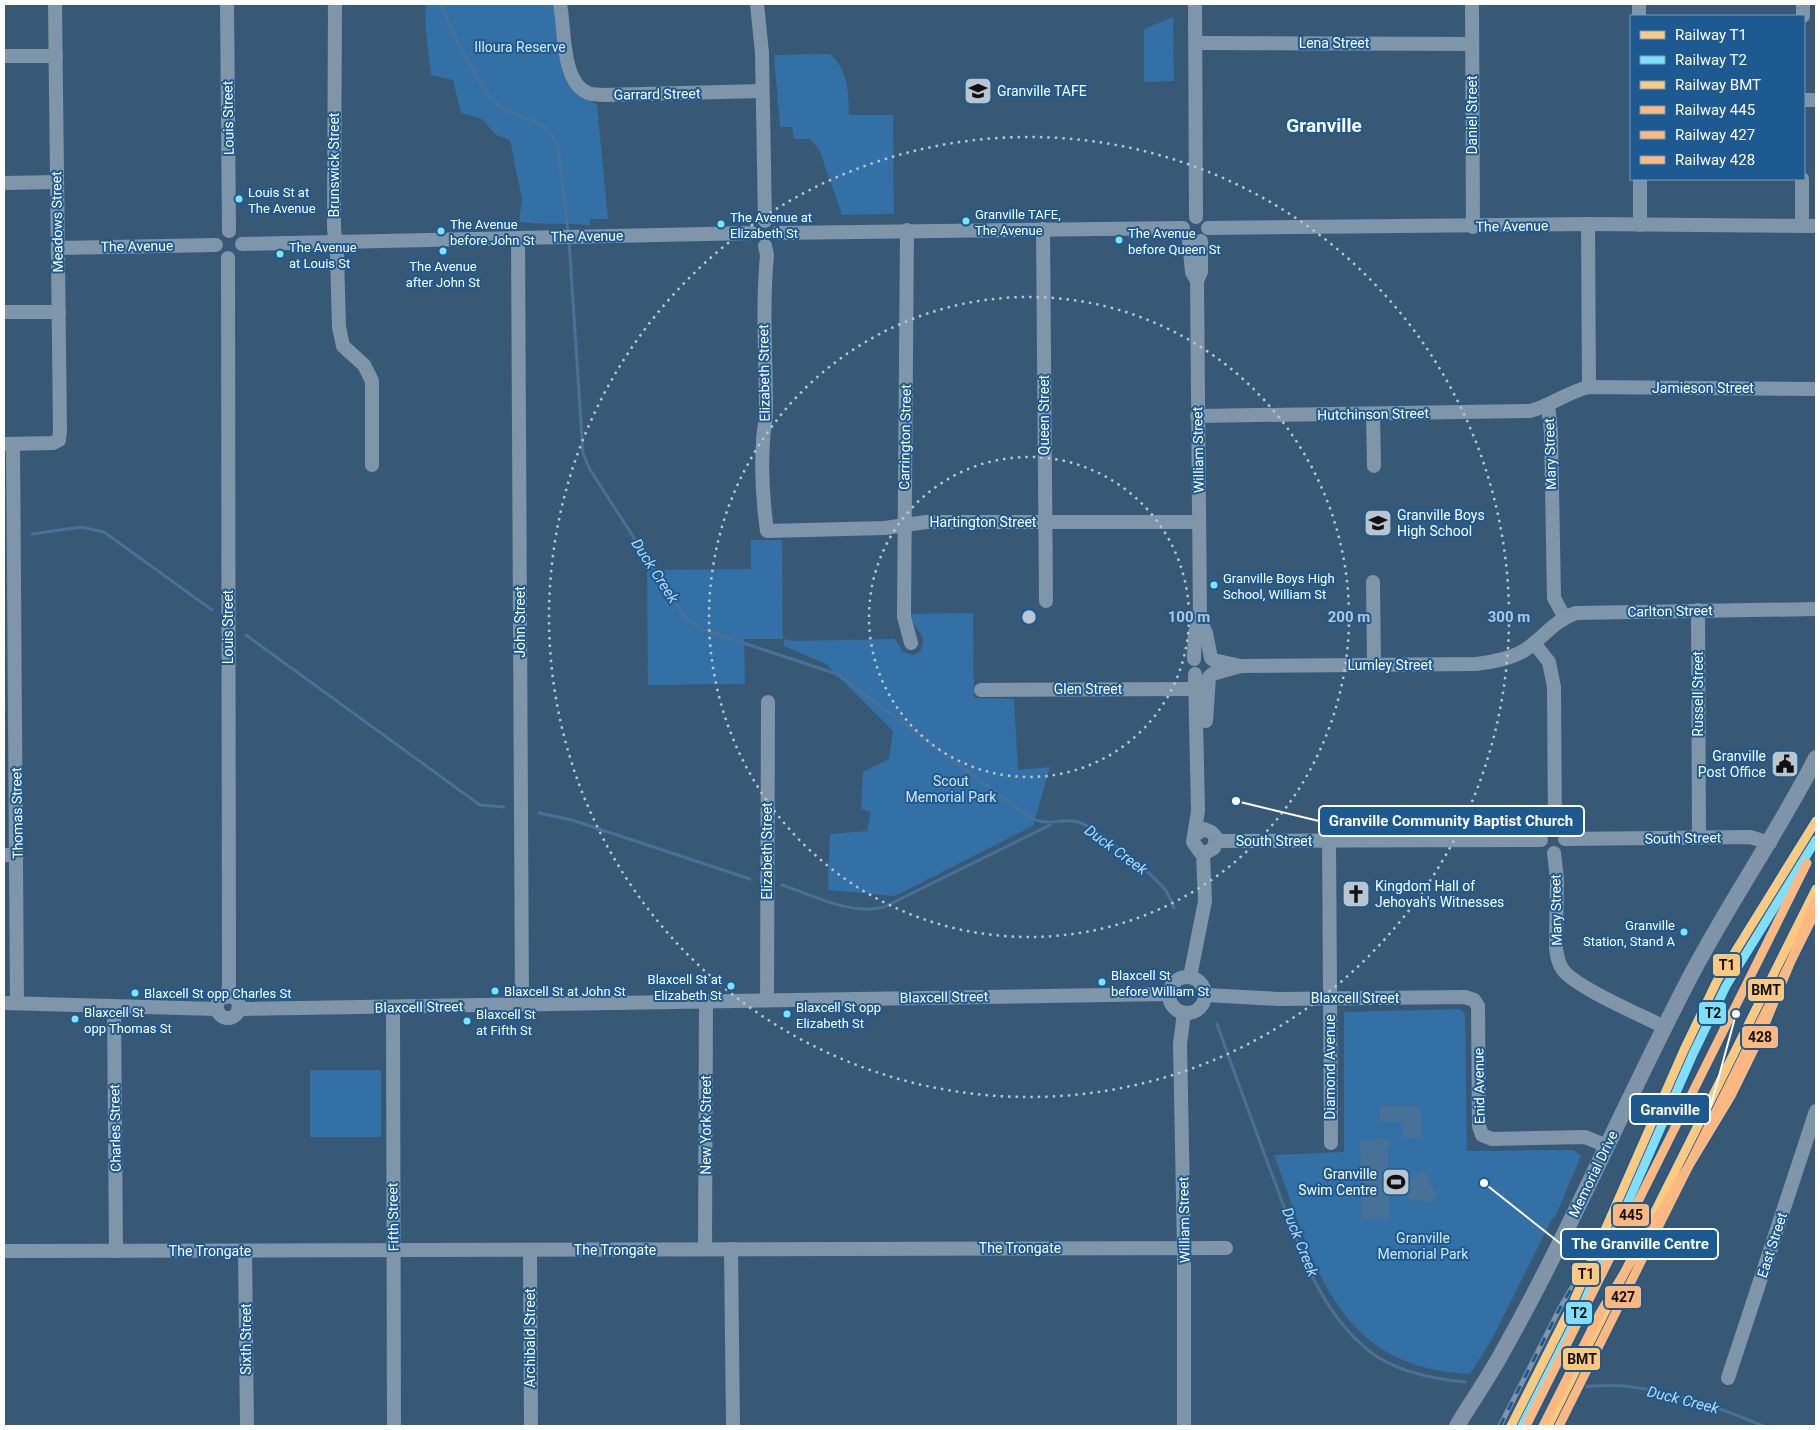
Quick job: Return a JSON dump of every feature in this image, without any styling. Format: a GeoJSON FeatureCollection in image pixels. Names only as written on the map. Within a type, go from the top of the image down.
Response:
{"type":"FeatureCollection","features":[{"type":"Feature","properties":{"kind":"main road","name":"Memorial Drive"},"geometry":{"type":"LineString","coordinates":[[1457,1426],[1510,1338],[1607,1146],[1664,1027],[1704,951],[1770,843],[1816,758]]}},
{"type":"Feature","properties":{"kind":"street","name":"Meadows Street"},"geometry":{"type":"LineString","coordinates":[[8,444],[53,444],[59,440],[55,4]]}},
{"type":"Feature","properties":{"kind":"street","name":"Louis Street"},"geometry":{"type":"LineString","coordinates":[[227,4],[228,232]]}},
{"type":"Feature","properties":{"kind":"street","name":"Brunswick Street"},"geometry":{"type":"LineString","coordinates":[[334,4],[336,243],[339,327],[343,346],[364,365],[372,381],[372,465]]}},
{"type":"Feature","properties":{"kind":"street","name":"Garrard Street"},"geometry":{"type":"LineString","coordinates":[[560,4],[564,21],[568,66],[579,86],[588,93],[603,95],[762,91]]}},
{"type":"Feature","properties":{"kind":"street"},"geometry":{"type":"LineString","coordinates":[[757,4],[762,53],[765,221]]}},
{"type":"Feature","properties":{"kind":"street"},"geometry":{"type":"LineString","coordinates":[[1195,4],[1196,217],[1186,221],[1195,234]]}},
{"type":"Feature","properties":{"kind":"street","name":"Daniel Street"},"geometry":{"type":"LineString","coordinates":[[1472,4],[1473,227]]}},
{"type":"Feature","properties":{"kind":"street","name":"Lena Street"},"geometry":{"type":"LineString","coordinates":[[1196,42],[1472,44]]}},
{"type":"Feature","properties":{"kind":"street"},"geometry":{"type":"LineString","coordinates":[[4,56],[56,56]]}},
{"type":"Feature","properties":{"kind":"street"},"geometry":{"type":"LineString","coordinates":[[1640,180],[1640,226]]}},
{"type":"Feature","properties":{"kind":"street"},"geometry":{"type":"LineString","coordinates":[[1802,180],[1802,226]]}},
{"type":"Feature","properties":{"kind":"street"},"geometry":{"type":"LineString","coordinates":[[4,183],[57,182]]}},
{"type":"Feature","properties":{"kind":"street"},"geometry":{"type":"LineString","coordinates":[[765,221],[774,226],[777,233],[772,244],[765,246],[757,244],[752,233],[757,224],[765,221]]}},
{"type":"Feature","properties":{"kind":"street"},"geometry":{"type":"LineString","coordinates":[[1588,224],[1589,388]]}},
{"type":"Feature","properties":{"kind":"street","name":"The Avenue"},"geometry":{"type":"LineString","coordinates":[[777,233],[1043,229],[1195,234],[1588,224],[1640,226],[1816,226]]}},
{"type":"Feature","properties":{"kind":"street","name":"Queen Street"},"geometry":{"type":"LineString","coordinates":[[1043,229],[1046,601]]}},
{"type":"Feature","properties":{"kind":"street","name":"Carrington Street"},"geometry":{"type":"LineString","coordinates":[[907,230],[904,617],[911,643]]}},
{"type":"Feature","properties":{"kind":"street"},"geometry":{"type":"LineString","coordinates":[[228,232],[236,234],[242,244],[236,256],[228,258],[221,255],[216,245],[218,237],[228,232]]}},
{"type":"Feature","properties":{"kind":"street","name":"The Avenue"},"geometry":{"type":"LineString","coordinates":[[242,244],[752,233]]}},
{"type":"Feature","properties":{"kind":"street","name":"William Street"},"geometry":{"type":"LineString","coordinates":[[1195,234],[1192,272],[1197,281],[1200,620],[1195,633],[1192,666],[1208,668]]}},
{"type":"Feature","properties":{"kind":"street","name":"John Street"},"geometry":{"type":"LineString","coordinates":[[518,238],[522,1005]]}},
{"type":"Feature","properties":{"kind":"street","name":"The Avenue"},"geometry":{"type":"LineString","coordinates":[[58,248],[216,245]]}},
{"type":"Feature","properties":{"kind":"street","name":"Elizabeth Street"},"geometry":{"type":"LineString","coordinates":[[765,246],[763,316],[766,335],[766,418],[762,441],[763,501],[767,531]]}},
{"type":"Feature","properties":{"kind":"street","name":"Louis Street"},"geometry":{"type":"LineString","coordinates":[[227,997],[229,986],[228,258]]}},
{"type":"Feature","properties":{"kind":"street"},"geometry":{"type":"LineString","coordinates":[[4,312],[59,312]]}},
{"type":"Feature","properties":{"kind":"street","name":"Jamieson Street"},"geometry":{"type":"LineString","coordinates":[[1589,388],[1816,389]]}},
{"type":"Feature","properties":{"kind":"street","name":"Mary Street"},"geometry":{"type":"LineString","coordinates":[[1565,618],[1554,598],[1551,432],[1548,405],[1566,395],[1589,388]]}},
{"type":"Feature","properties":{"kind":"street","name":"Hutchinson Street"},"geometry":{"type":"LineString","coordinates":[[1197,416],[1530,411],[1548,405]]}},
{"type":"Feature","properties":{"kind":"street"},"geometry":{"type":"LineString","coordinates":[[1373,414],[1374,466]]}},
{"type":"Feature","properties":{"kind":"street","name":"Thomas Street"},"geometry":{"type":"LineString","coordinates":[[8,444],[10,1003]]}},
{"type":"Feature","properties":{"kind":"street","name":"Hartington Street"},"geometry":{"type":"LineString","coordinates":[[767,531],[885,528],[926,522],[1199,522]]}},
{"type":"Feature","properties":{"kind":"street"},"geometry":{"type":"LineString","coordinates":[[1373,582],[1374,664]]}},
{"type":"Feature","properties":{"kind":"street","name":"Carlton Street"},"geometry":{"type":"LineString","coordinates":[[1534,643],[1554,624],[1582,612],[1816,609]]}},
{"type":"Feature","properties":{"kind":"street","name":"Russell Street"},"geometry":{"type":"LineString","coordinates":[[1698,610],[1699,838]]}},
{"type":"Feature","properties":{"kind":"street","name":"William Street"},"geometry":{"type":"LineString","coordinates":[[1200,620],[1206,633],[1208,668],[1206,719],[1207,811],[1214,836]]}},
{"type":"Feature","properties":{"kind":"street"},"geometry":{"type":"LineString","coordinates":[[1534,643],[1549,662],[1554,688],[1555,829]]}},
{"type":"Feature","properties":{"kind":"street","name":"Lumley Street"},"geometry":{"type":"LineString","coordinates":[[1208,668],[1374,664],[1476,664],[1514,656],[1534,643]]}},
{"type":"Feature","properties":{"kind":"street","name":"William Street"},"geometry":{"type":"LineString","coordinates":[[1195,835],[1198,796],[1198,724],[1194,689],[1208,668]]}},
{"type":"Feature","properties":{"kind":"street","name":"Glen Street"},"geometry":{"type":"LineString","coordinates":[[981,690],[1194,689]]}},
{"type":"Feature","properties":{"kind":"street","name":"Elizabeth Street"},"geometry":{"type":"LineString","coordinates":[[767,999],[768,702]]}},
{"type":"Feature","properties":{"kind":"street"},"geometry":{"type":"LineString","coordinates":[[1555,829],[1562,832],[1565,840],[1562,848],[1554,853],[1545,850],[1541,840],[1547,830],[1555,829]]}},
{"type":"Feature","properties":{"kind":"street"},"geometry":{"type":"LineString","coordinates":[[1200,830],[1214,836],[1211,851],[1203,852],[1194,846],[1195,835],[1200,830]]}},
{"type":"Feature","properties":{"kind":"street","name":"South Street"},"geometry":{"type":"LineString","coordinates":[[1214,836],[1329,841],[1541,840]]}},
{"type":"Feature","properties":{"kind":"street","name":"South Street"},"geometry":{"type":"LineString","coordinates":[[1565,840],[1750,838],[1770,843]]}},
{"type":"Feature","properties":{"kind":"street","name":"Diamond Avenue"},"geometry":{"type":"LineString","coordinates":[[1329,841],[1331,1143]]}},
{"type":"Feature","properties":{"kind":"street"},"geometry":{"type":"LineString","coordinates":[[1190,977],[1205,901],[1203,852]]}},
{"type":"Feature","properties":{"kind":"street","name":"Mary Street"},"geometry":{"type":"LineString","coordinates":[[1554,853],[1557,879],[1556,948],[1557,958],[1562,969],[1579,983],[1664,1027]]}},
{"type":"Feature","properties":{"kind":"street"},"geometry":{"type":"LineString","coordinates":[[1190,977],[1200,982],[1206,995],[1199,1009],[1184,1013],[1173,1007],[1169,994],[1175,982],[1190,977]]}},
{"type":"Feature","properties":{"kind":"street","name":"Blaxcell Street"},"geometry":{"type":"LineString","coordinates":[[238,1009],[1169,994]]}},
{"type":"Feature","properties":{"kind":"street","name":"Blaxcell Street"},"geometry":{"type":"LineString","coordinates":[[1206,995],[1279,999],[1465,997],[1474,1000]]}},
{"type":"Feature","properties":{"kind":"street"},"geometry":{"type":"LineString","coordinates":[[227,997],[236,1000],[238,1009],[235,1015],[230,1018],[223,1017],[217,1009],[218,1002],[227,997]]}},
{"type":"Feature","properties":{"kind":"street","name":"Enid Avenue"},"geometry":{"type":"LineString","coordinates":[[1474,1000],[1478,1006],[1480,1126],[1482,1135],[1492,1139],[1585,1137],[1607,1146]]}},
{"type":"Feature","properties":{"kind":"street","name":"New York Street"},"geometry":{"type":"LineString","coordinates":[[705,1249],[706,1001]]}},
{"type":"Feature","properties":{"kind":"street"},"geometry":{"type":"LineString","coordinates":[[10,1003],[217,1009]]}},
{"type":"Feature","properties":{"kind":"street","name":"Charles Street"},"geometry":{"type":"LineString","coordinates":[[114,1006],[116,1251]]}},
{"type":"Feature","properties":{"kind":"street","name":"Fifth Street"},"geometry":{"type":"LineString","coordinates":[[392,1007],[394,1426]]}},
{"type":"Feature","properties":{"kind":"street","name":"William Street"},"geometry":{"type":"LineString","coordinates":[[1184,1013],[1180,1053],[1184,1248],[1184,1426]]}},
{"type":"Feature","properties":{"kind":"street","name":"East Street"},"geometry":{"type":"LineString","coordinates":[[1728,1378],[1816,1111]]}},
{"type":"Feature","properties":{"kind":"street","name":"The Trongate"},"geometry":{"type":"LineString","coordinates":[[4,1251],[1226,1248]]}},
{"type":"Feature","properties":{"kind":"street"},"geometry":{"type":"LineString","coordinates":[[731,1249],[733,1426]]}},
{"type":"Feature","properties":{"kind":"street","name":"Archibald Street"},"geometry":{"type":"LineString","coordinates":[[530,1250],[531,1426]]}},
{"type":"Feature","properties":{"kind":"street","name":"Sixth Street"},"geometry":{"type":"LineString","coordinates":[[245,1251],[247,1426]]}},
{"type":"Feature","properties":{"kind":"green space","name":"Illoura Reserve"},"geometry":{"type":"Polygon","coordinates":[[[426,4],[555,4],[578,92],[597,105],[608,219],[590,219],[590,225],[519,222],[522,200],[510,140],[496,135],[482,119],[461,113],[453,80],[431,75],[425,24],[426,4]]]}},
{"type":"Feature","properties":{"kind":"green space"},"geometry":{"type":"Polygon","coordinates":[[[1173,17],[1174,81],[1144,82],[1144,29],[1173,17]]]}},
{"type":"Feature","properties":{"kind":"green space"},"geometry":{"type":"Polygon","coordinates":[[[830,54],[844,75],[848,89],[849,115],[893,115],[894,214],[842,215],[819,149],[810,139],[794,139],[792,127],[780,127],[774,55],[830,54]]]}},
{"type":"Feature","properties":{"kind":"green space"},"geometry":{"type":"Polygon","coordinates":[[[751,540],[782,540],[783,639],[744,639],[745,684],[648,685],[647,570],[751,569],[751,540]]]}},
{"type":"Feature","properties":{"kind":"green space","name":"Scout Memorial Park"},"geometry":{"type":"Polygon","coordinates":[[[973,613],[974,698],[1014,699],[1018,770],[1050,767],[1033,826],[895,896],[828,890],[830,834],[867,831],[871,812],[861,809],[863,772],[889,759],[893,731],[826,664],[784,646],[784,639],[794,641],[895,639],[903,652],[913,655],[921,651],[923,639],[912,620],[911,614],[973,613]]]}},
{"type":"Feature","properties":{"kind":"green space","name":"Granville Memorial Park"},"geometry":{"type":"Polygon","coordinates":[[[1460,1009],[1465,1014],[1467,1151],[1574,1150],[1581,1156],[1555,1217],[1552,1219],[1492,1339],[1470,1374],[1424,1367],[1387,1352],[1358,1330],[1336,1302],[1317,1269],[1274,1155],[1344,1152],[1344,1012],[1460,1009]]]}},
{"type":"Feature","properties":{"kind":"green space"},"geometry":{"type":"Polygon","coordinates":[[[310,1070],[381,1070],[381,1137],[310,1137],[310,1070]]]}},
{"type":"Feature","properties":{"kind":"shaded area"},"geometry":{"type":"Polygon","coordinates":[[[1379,1106],[1420,1106],[1423,1138],[1403,1138],[1403,1122],[1380,1122],[1379,1106]]]}},
{"type":"Feature","properties":{"kind":"shaded area"},"geometry":{"type":"Polygon","coordinates":[[[1390,1139],[1390,1145],[1388,1146],[1389,1219],[1361,1219],[1360,1140],[1390,1139]]]}},
{"type":"Feature","properties":{"kind":"shaded area"},"geometry":{"type":"Polygon","coordinates":[[[1422,1171],[1428,1175],[1429,1182],[1437,1195],[1431,1203],[1410,1199],[1405,1194],[1410,1180],[1422,1171]]]}},
{"type":"Feature","properties":{"kind":"waterway","name":"Duck Creek"},"geometry":{"type":"LineString","coordinates":[[441,4],[465,56],[488,94],[503,109],[538,123],[553,136],[558,147],[568,232]]}},
{"type":"Feature","properties":{"kind":"waterway","name":"Duck Creek"},"geometry":{"type":"LineString","coordinates":[[569,241],[583,453],[589,468],[685,617],[701,629],[837,674],[1029,817],[1043,822],[1078,822],[1097,832],[1150,874],[1166,891],[1174,908]]}},
{"type":"Feature","properties":{"kind":"waterway"},"geometry":{"type":"LineString","coordinates":[[32,534],[81,527],[104,532],[212,610]]}},
{"type":"Feature","properties":{"kind":"waterway"},"geometry":{"type":"LineString","coordinates":[[246,635],[480,805],[504,807]]}},
{"type":"Feature","properties":{"kind":"waterway"},"geometry":{"type":"LineString","coordinates":[[539,813],[572,820],[750,879]]}},
{"type":"Feature","properties":{"kind":"waterway"},"geometry":{"type":"LineString","coordinates":[[782,885],[845,907],[858,909],[884,907],[1050,825]]}},
{"type":"Feature","properties":{"kind":"waterway","name":"Duck Creek"},"geometry":{"type":"LineString","coordinates":[[1217,1024],[1300,1248],[1321,1293],[1335,1314],[1350,1333],[1369,1351],[1391,1364],[1427,1376],[1465,1382]]}},
{"type":"Feature","properties":{"kind":"waterway","name":"Duck Creek"},"geometry":{"type":"LineString","coordinates":[[1570,1387],[1617,1385],[1642,1388],[1712,1406],[1763,1426]]}},
{"type":"Feature","properties":{"kind":"railway"},"geometry":{"type":"LineString","coordinates":[[1500,1426],[1561,1306],[1605,1232]]}},
{"type":"Feature","properties":{"kind":"rail line","name":"T1"},"geometry":{"type":"LineString","coordinates":[[1511,1426],[1573,1303],[1684,1050],[1717,981],[1816,821]]}},
{"type":"Feature","properties":{"kind":"rail line","name":"T2"},"geometry":{"type":"LineString","coordinates":[[1522,1426],[1582,1307],[1693,1054],[1726,986],[1816,840]]}},
{"type":"Feature","properties":{"kind":"rail line","name":"445"},"geometry":{"type":"LineString","coordinates":[[1528,1422],[1807,863]]}},
{"type":"Feature","properties":{"kind":"rail line","name":"BMT"},"geometry":{"type":"LineString","coordinates":[[1548,1426],[1816,889]]}},
{"type":"Feature","properties":{"kind":"rail line","name":"428"},"geometry":{"type":"LineString","coordinates":[[1543,1426],[1600,1313],[1731,1096],[1759,1039],[1816,900]]}},
{"type":"Feature","properties":{"kind":"rail line","name":"427"},"geometry":{"type":"LineString","coordinates":[[1559,1426],[1816,911]]}},
{"type":"Feature","properties":{"kind":"place","name":"Granville TAFE"},"geometry":{"type":"Point","coordinates":[978,91]}},
{"type":"Feature","properties":{"kind":"place","name":"Louis St at The Avenue"},"geometry":{"type":"Point","coordinates":[239,199]}},
{"type":"Feature","properties":{"kind":"place","name":"Granville TAFE, The Avenue"},"geometry":{"type":"Point","coordinates":[966,221]}},
{"type":"Feature","properties":{"kind":"place","name":"The Avenue at Elizabeth St"},"geometry":{"type":"Point","coordinates":[721,224]}},
{"type":"Feature","properties":{"kind":"place","name":"The Avenue before John St"},"geometry":{"type":"Point","coordinates":[441,231]}},
{"type":"Feature","properties":{"kind":"place","name":"The Avenue before Queen St"},"geometry":{"type":"Point","coordinates":[1119,240]}},
{"type":"Feature","properties":{"kind":"place","name":"The Avenue after John St"},"geometry":{"type":"Point","coordinates":[443,251]}},
{"type":"Feature","properties":{"kind":"place","name":"The Avenue at Louis St"},"geometry":{"type":"Point","coordinates":[280,254]}},
{"type":"Feature","properties":{"kind":"place","name":"Granville Boys High School"},"geometry":{"type":"Point","coordinates":[1378,523]}},
{"type":"Feature","properties":{"kind":"place","name":"Granville Boys High School, William St"},"geometry":{"type":"Point","coordinates":[1214,585]}},
{"type":"Feature","properties":{"kind":"place","name":"Granville Post Office"},"geometry":{"type":"Point","coordinates":[1785,764]}},
{"type":"Feature","properties":{"kind":"place","name":"Granville Community Baptist Church"},"geometry":{"type":"Point","coordinates":[1236,801]}},
{"type":"Feature","properties":{"kind":"place","name":"Kingdom Hall of Jehovah's Witnesses"},"geometry":{"type":"Point","coordinates":[1356,894]}},
{"type":"Feature","properties":{"kind":"place","name":"Granville Station, Stand A"},"geometry":{"type":"Point","coordinates":[1684,932]}},
{"type":"Feature","properties":{"kind":"place","name":"Blaxcell St before William St"},"geometry":{"type":"Point","coordinates":[1102,982]}},
{"type":"Feature","properties":{"kind":"place","name":"Blaxcell St at Elizabeth St"},"geometry":{"type":"Point","coordinates":[731,986]}},
{"type":"Feature","properties":{"kind":"place","name":"Blaxcell St at John St"},"geometry":{"type":"Point","coordinates":[495,991]}},
{"type":"Feature","properties":{"kind":"place","name":"Blaxcell St opp Charles St"},"geometry":{"type":"Point","coordinates":[135,993]}},
{"type":"Feature","properties":{"kind":"place","name":"Blaxcell St opp Elizabeth St"},"geometry":{"type":"Point","coordinates":[787,1014]}},
{"type":"Feature","properties":{"kind":"place","name":"Granville"},"geometry":{"type":"Point","coordinates":[1736,1014]}},
{"type":"Feature","properties":{"kind":"place","name":"Blaxcell St opp Thomas St"},"geometry":{"type":"Point","coordinates":[75,1019]}},
{"type":"Feature","properties":{"kind":"place","name":"Blaxcell St at Fifth St"},"geometry":{"type":"Point","coordinates":[467,1021]}},
{"type":"Feature","properties":{"kind":"place","name":"Granville Swim Centre"},"geometry":{"type":"Point","coordinates":[1396,1182]}},
{"type":"Feature","properties":{"kind":"place","name":"The Granville Centre"},"geometry":{"type":"Point","coordinates":[1484,1183]}},
{"type":"Feature","properties":{"kind":"district","name":"Granville"},"geometry":{"type":"Point","coordinates":[1324,125]}}]}
